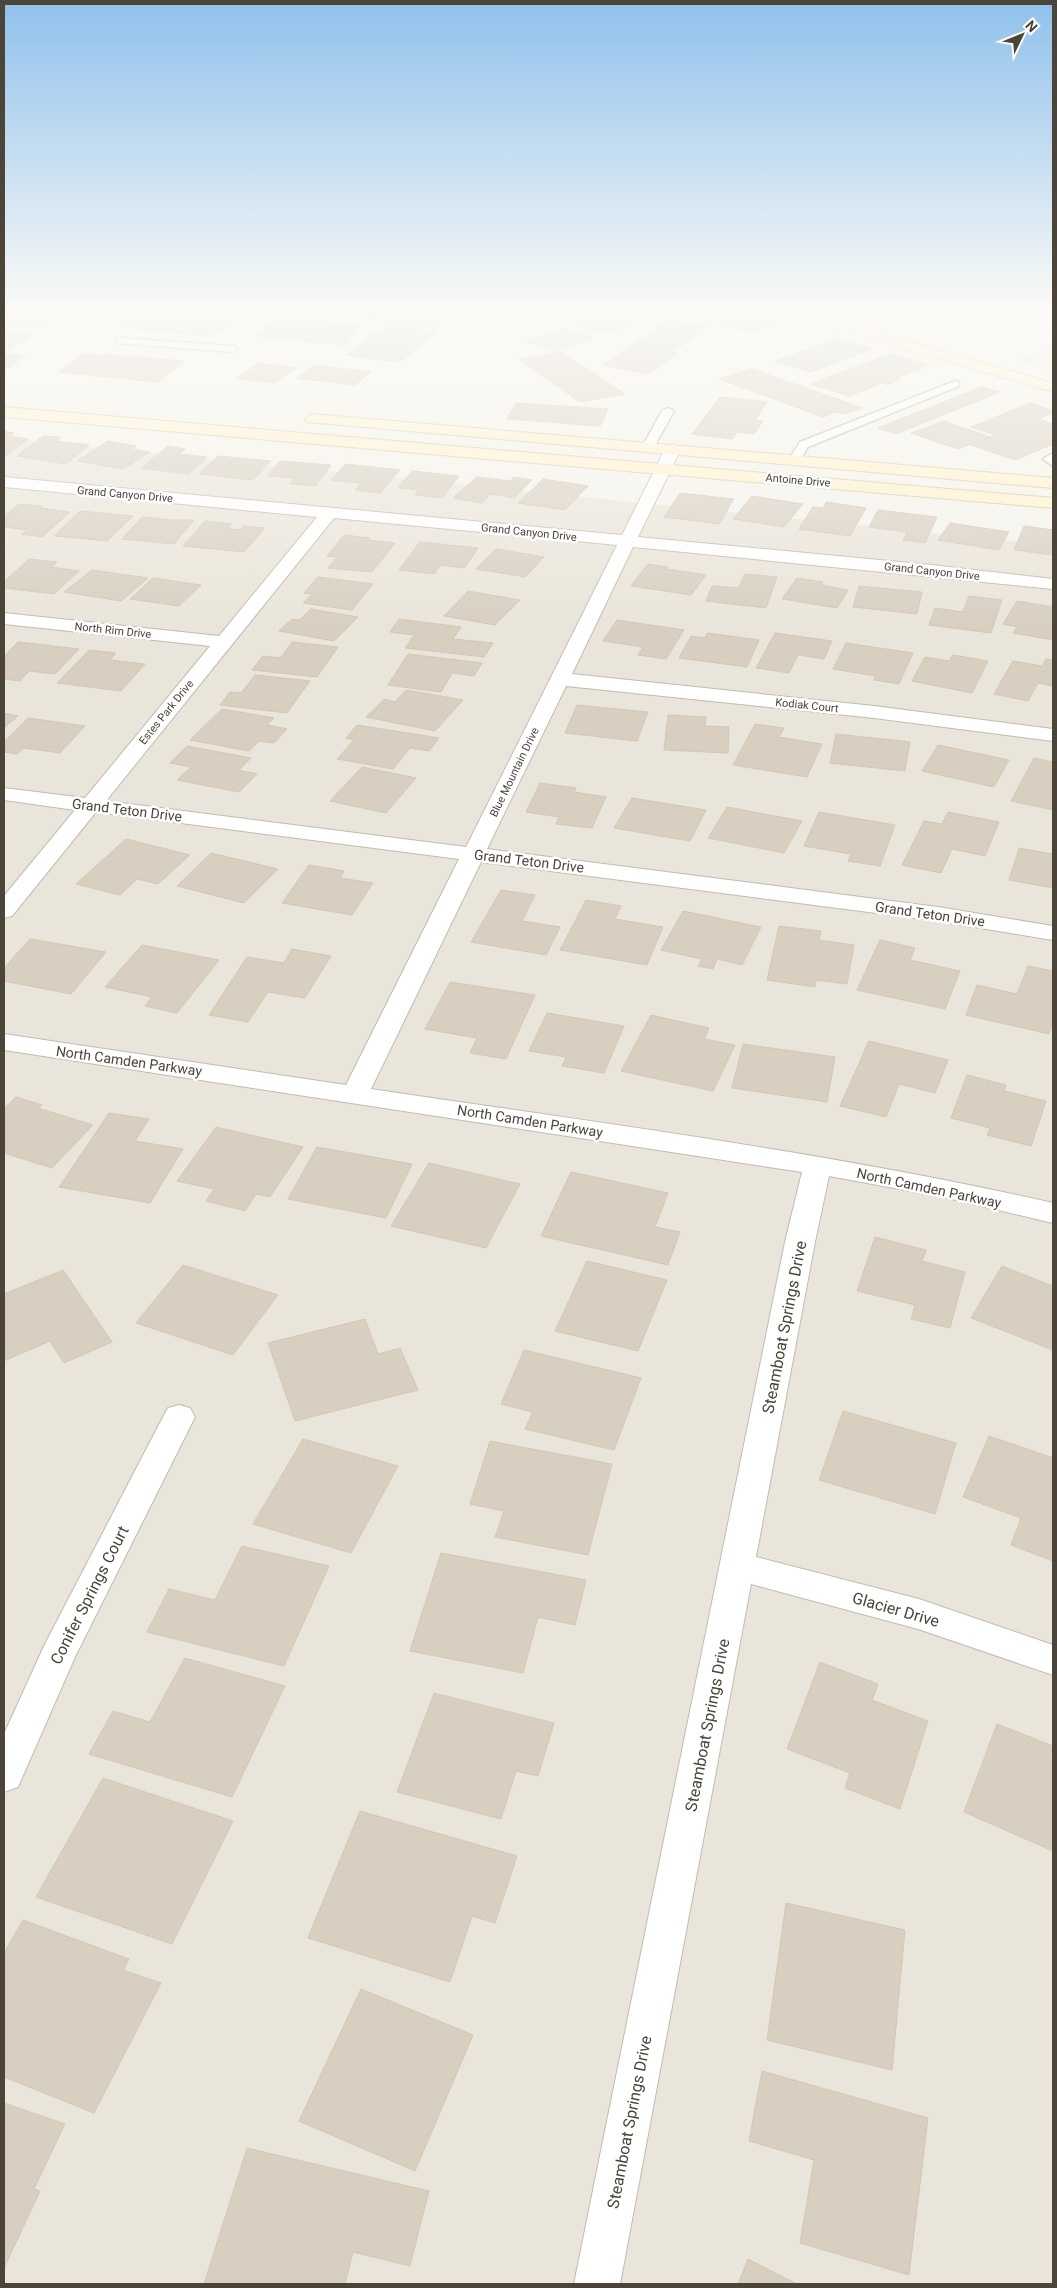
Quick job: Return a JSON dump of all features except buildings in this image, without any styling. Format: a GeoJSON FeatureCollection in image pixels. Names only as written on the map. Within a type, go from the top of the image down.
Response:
{"type":"FeatureCollection","features":[{"type":"Feature","properties":{"kind":"main road","name":"Antoine Drive"},"geometry":{"type":"LineString","coordinates":[[48,416],[1053,503]]}},
{"type":"Feature","properties":{"kind":"main road","name":"Antoine Drive"},"geometry":{"type":"LineString","coordinates":[[297,418],[1053,482]]}},
{"type":"Feature","properties":{"kind":"street","name":"Blue Mountain Drive"},"geometry":{"type":"LineString","coordinates":[[355,1094],[673,449]]}},
{"type":"Feature","properties":{"kind":"street","name":"Grand Canyon Drive"},"geometry":{"type":"LineString","coordinates":[[4,482],[932,570],[1053,584]]}},
{"type":"Feature","properties":{"kind":"street","name":"Estes Park Drive"},"geometry":{"type":"LineString","coordinates":[[4,911],[329,513]]}},
{"type":"Feature","properties":{"kind":"street","name":"North Rim Drive"},"geometry":{"type":"LineString","coordinates":[[4,618],[223,642]]}},
{"type":"Feature","properties":{"kind":"street","name":"Kodiak Court"},"geometry":{"type":"LineString","coordinates":[[560,678],[874,712],[1053,735]]}},
{"type":"Feature","properties":{"kind":"street","name":"Grand Teton Drive"},"geometry":{"type":"LineString","coordinates":[[4,794],[938,914],[1053,933]]}},
{"type":"Feature","properties":{"kind":"street","name":"North Camden Parkway"},"geometry":{"type":"LineString","coordinates":[[4,1042],[818,1166],[943,1188],[1053,1213]]}},
{"type":"Feature","properties":{"kind":"street","name":"Steamboat Springs Drive"},"geometry":{"type":"LineString","coordinates":[[597,2284],[800,1242],[818,1166]]}},
{"type":"Feature","properties":{"kind":"street","name":"Conifer Springs Court"},"geometry":{"type":"LineString","coordinates":[[4,1775],[58,1655],[179,1417]]}},
{"type":"Feature","properties":{"kind":"street","name":"Glacier Drive"},"geometry":{"type":"LineString","coordinates":[[738,1566],[919,1614],[1053,1660]]}},
{"type":"Feature","properties":{"kind":"lane"},"geometry":{"type":"LineString","coordinates":[[648,447],[665,416]]}},
{"type":"Feature","properties":{"kind":"lane"},"geometry":{"type":"LineString","coordinates":[[795,459],[804,445],[876,416]]}},
{"type":"Feature","properties":{"kind":"lane"},"geometry":{"type":"LineString","coordinates":[[1053,457],[1049,459],[1053,462]]}},
{"type":"Feature","properties":{"kind":"shaded area"},"geometry":{"type":"Polygon","coordinates":[[[4,438],[1053,545],[1053,2284],[4,2284],[4,438]]]}}]}
